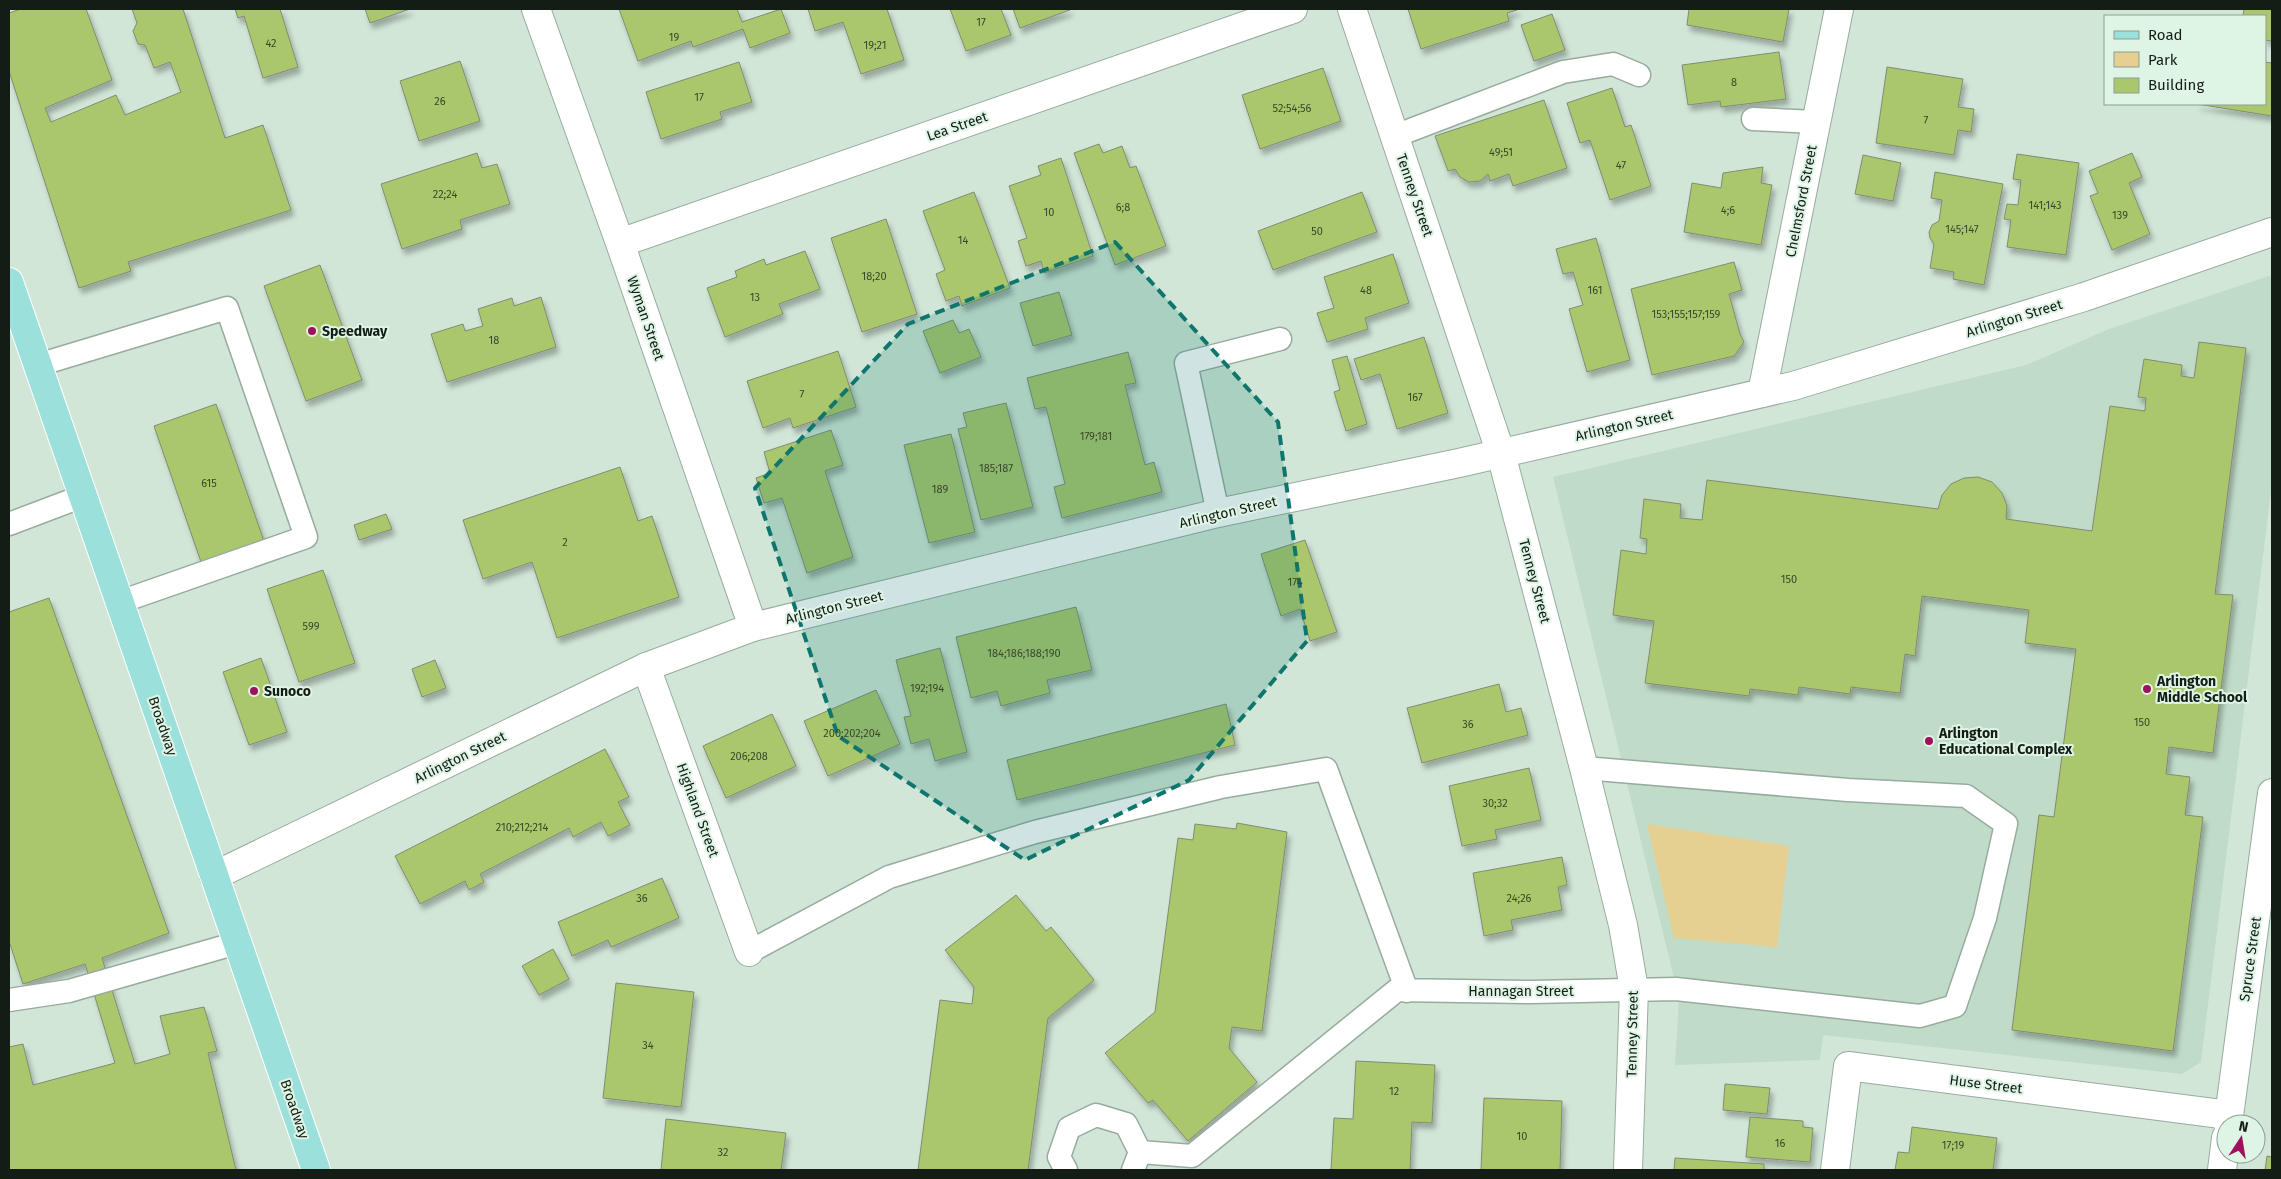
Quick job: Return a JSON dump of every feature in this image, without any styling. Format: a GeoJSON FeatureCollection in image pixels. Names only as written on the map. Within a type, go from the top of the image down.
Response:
{"type":"FeatureCollection","features":[{"type":"Feature","properties":{"kind":"main road","name":"Broadway"},"geometry":{"type":"LineString","coordinates":[[9,282],[316,1170]]}},
{"type":"Feature","properties":{"kind":"street","name":"Wyman Street"},"geometry":{"type":"LineString","coordinates":[[536,9],[620,243],[753,628]]}},
{"type":"Feature","properties":{"kind":"street","name":"Lea Street"},"geometry":{"type":"LineString","coordinates":[[620,243],[1293,9]]}},
{"type":"Feature","properties":{"kind":"street","name":"Tenney Street"},"geometry":{"type":"LineString","coordinates":[[1352,9],[1501,454],[1584,768],[1623,925],[1634,989],[1628,1170]]}},
{"type":"Feature","properties":{"kind":"street","name":"Chelmsford Street"},"geometry":{"type":"LineString","coordinates":[[1762,393],[1839,9]]}},
{"type":"Feature","properties":{"kind":"street","name":"Arlington Street"},"geometry":{"type":"LineString","coordinates":[[214,876],[646,667],[753,628],[1218,513],[1501,454],[1793,386],[2084,296],[2272,232]]}},
{"type":"Feature","properties":{"kind":"street","name":"Highland Street"},"geometry":{"type":"LineString","coordinates":[[646,667],[750,952]]}},
{"type":"Feature","properties":{"kind":"street","name":"Spruce Street"},"geometry":{"type":"LineString","coordinates":[[2230,1114],[2272,793]]}},
{"type":"Feature","properties":{"kind":"street","name":"Huse Street"},"geometry":{"type":"LineString","coordinates":[[1835,1170],[1848,1066],[2216,1124]]}},
{"type":"Feature","properties":{"kind":"lane"},"geometry":{"type":"LineString","coordinates":[[1396,136],[1563,72],[1613,64],[1639,75]]}},
{"type":"Feature","properties":{"kind":"lane"},"geometry":{"type":"LineString","coordinates":[[1754,120],[1816,122]]}},
{"type":"Feature","properties":{"kind":"lane"},"geometry":{"type":"LineString","coordinates":[[38,365],[226,308],[306,537],[120,602]]}},
{"type":"Feature","properties":{"kind":"lane"},"geometry":{"type":"LineString","coordinates":[[1218,513],[1186,363],[1280,339]]}},
{"type":"Feature","properties":{"kind":"lane"},"geometry":{"type":"LineString","coordinates":[[9,524],[83,496]]}},
{"type":"Feature","properties":{"kind":"lane","name":"Hannagan Street"},"geometry":{"type":"LineString","coordinates":[[1407,991],[1531,992],[1676,989],[1920,1016],[1955,1006],[1985,918],[2006,824],[1966,796],[1848,790],[1584,768]]}},
{"type":"Feature","properties":{"kind":"lane"},"geometry":{"type":"LineString","coordinates":[[750,952],[889,877],[1035,832],[1221,787],[1326,770],[1407,991],[1397,990],[1192,1156],[1137,1161],[1126,1124],[1096,1115],[1069,1128],[1059,1157],[1066,1170]]}},
{"type":"Feature","properties":{"kind":"lane"},"geometry":{"type":"LineString","coordinates":[[9,1000],[69,991],[237,943]]}},
{"type":"Feature","properties":{"kind":"highlighted area"},"geometry":{"type":"Polygon","coordinates":[[[1115,242],[1278,422],[1307,641],[1189,780],[1025,860],[838,736],[755,488],[908,324],[1115,242]]]}},
{"type":"Feature","properties":{"kind":"shaded area","name":"Arlington Educational Complex"},"geometry":{"type":"Polygon","coordinates":[[[2272,275],[2272,483],[2201,1062],[2182,1074],[1823,1035],[1820,1060],[1675,1065],[1679,999],[1553,477],[2026,365],[2109,329],[2272,275]]]}},
{"type":"Feature","properties":{"kind":"green space"},"geometry":{"type":"Polygon","coordinates":[[[1647,824],[1789,846],[1777,947],[1674,938],[1647,824]]]}},
{"type":"Feature","properties":{"kind":"building"},"geometry":{"type":"Polygon","coordinates":[[[21,9],[86,9],[112,80],[45,108],[51,122],[116,95],[125,115],[181,92],[170,62],[154,68],[145,45],[138,44],[133,31],[137,23],[132,9],[183,9],[225,138],[263,125],[291,210],[128,262],[131,271],[79,288],[9,71],[9,13],[21,9]]]}},
{"type":"Feature","properties":{"kind":"building"},"geometry":{"type":"Polygon","coordinates":[[[235,9],[280,9],[298,67],[263,78],[244,16],[238,18],[235,9]]]}},
{"type":"Feature","properties":{"kind":"building"},"geometry":{"type":"Polygon","coordinates":[[[365,9],[410,9],[370,23],[365,9]]]}},
{"type":"Feature","properties":{"kind":"building"},"geometry":{"type":"Polygon","coordinates":[[[619,9],[737,9],[742,22],[781,9],[790,33],[750,48],[743,29],[693,47],[691,41],[638,61],[619,9]]]}},
{"type":"Feature","properties":{"kind":"building"},"geometry":{"type":"Polygon","coordinates":[[[808,9],[887,9],[904,60],[861,74],[843,22],[815,31],[808,9]]]}},
{"type":"Feature","properties":{"kind":"building"},"geometry":{"type":"Polygon","coordinates":[[[950,9],[1001,9],[1011,35],[966,51],[950,9]]]}},
{"type":"Feature","properties":{"kind":"building"},"geometry":{"type":"Polygon","coordinates":[[[1013,9],[1070,9],[1070,10],[1020,28],[1013,9]]]}},
{"type":"Feature","properties":{"kind":"building"},"geometry":{"type":"Polygon","coordinates":[[[1408,9],[1517,10],[1507,13],[1509,21],[1421,49],[1408,9]]]}},
{"type":"Feature","properties":{"kind":"building"},"geometry":{"type":"Polygon","coordinates":[[[1689,9],[1789,9],[1783,42],[1687,25],[1689,9]]]}},
{"type":"Feature","properties":{"kind":"building"},"geometry":{"type":"Polygon","coordinates":[[[2244,9],[2272,9],[2272,41],[2266,40],[2266,15],[2243,15],[2244,9]]]}},
{"type":"Feature","properties":{"kind":"building"},"geometry":{"type":"Polygon","coordinates":[[[1552,14],[1565,50],[1534,61],[1521,25],[1552,14]]]}},
{"type":"Feature","properties":{"kind":"building"},"geometry":{"type":"Polygon","coordinates":[[[1779,52],[1786,99],[1721,107],[1720,101],[1688,105],[1682,65],[1779,52]]]}},
{"type":"Feature","properties":{"kind":"building"},"geometry":{"type":"Polygon","coordinates":[[[460,61],[480,121],[419,141],[400,81],[460,61]]]}},
{"type":"Feature","properties":{"kind":"building"},"geometry":{"type":"Polygon","coordinates":[[[739,62],[752,102],[720,112],[722,119],[661,139],[646,92],[739,62]]]}},
{"type":"Feature","properties":{"kind":"building"},"geometry":{"type":"Polygon","coordinates":[[[2266,62],[2272,63],[2272,116],[2203,105],[2266,105],[2266,62]]]}},
{"type":"Feature","properties":{"kind":"building"},"geometry":{"type":"Polygon","coordinates":[[[1887,67],[1963,79],[1958,107],[1974,109],[1971,132],[1958,130],[1954,155],[1876,143],[1887,67]]]}},
{"type":"Feature","properties":{"kind":"building"},"geometry":{"type":"Polygon","coordinates":[[[1323,68],[1341,121],[1260,149],[1242,95],[1323,68]]]}},
{"type":"Feature","properties":{"kind":"building"},"geometry":{"type":"Polygon","coordinates":[[[1612,88],[1625,127],[1631,125],[1651,186],[1610,200],[1590,140],[1580,143],[1567,103],[1612,88]]]}},
{"type":"Feature","properties":{"kind":"building"},"geometry":{"type":"Polygon","coordinates":[[[1544,100],[1567,168],[1513,186],[1509,174],[1490,181],[1488,174],[1480,181],[1469,182],[1460,177],[1455,169],[1448,171],[1435,136],[1544,100]]]}},
{"type":"Feature","properties":{"kind":"building"},"geometry":{"type":"Polygon","coordinates":[[[1099,144],[1103,153],[1122,146],[1130,168],[1136,166],[1166,246],[1115,265],[1074,153],[1099,144]]]}},
{"type":"Feature","properties":{"kind":"building"},"geometry":{"type":"Polygon","coordinates":[[[477,153],[482,168],[497,164],[510,204],[460,220],[462,229],[402,249],[381,184],[477,153]]]}},
{"type":"Feature","properties":{"kind":"building"},"geometry":{"type":"Polygon","coordinates":[[[2132,153],[2142,177],[2129,183],[2150,234],[2112,250],[2090,196],[2098,193],[2089,171],[2132,153]]]}},
{"type":"Feature","properties":{"kind":"building"},"geometry":{"type":"Polygon","coordinates":[[[2017,154],[2079,163],[2066,255],[2007,247],[2011,220],[2004,219],[2007,204],[2018,205],[2021,180],[2013,179],[2017,154]]]}},
{"type":"Feature","properties":{"kind":"building"},"geometry":{"type":"Polygon","coordinates":[[[1863,155],[1901,163],[1893,201],[1855,194],[1863,155]]]}},
{"type":"Feature","properties":{"kind":"building"},"geometry":{"type":"Polygon","coordinates":[[[1061,158],[1093,256],[1044,273],[1041,261],[1026,266],[1018,241],[1027,238],[1009,186],[1041,175],[1038,166],[1061,158]]]}},
{"type":"Feature","properties":{"kind":"building"},"geometry":{"type":"Polygon","coordinates":[[[1763,167],[1761,183],[1772,185],[1761,245],[1684,232],[1692,183],[1721,188],[1723,173],[1763,167]]]}},
{"type":"Feature","properties":{"kind":"building"},"geometry":{"type":"Polygon","coordinates":[[[1935,172],[2003,184],[1984,285],[1953,279],[1954,272],[1930,268],[1934,244],[1929,232],[1932,225],[1939,221],[1942,200],[1931,198],[1935,172]]]}},
{"type":"Feature","properties":{"kind":"building"},"geometry":{"type":"Polygon","coordinates":[[[974,192],[1010,288],[962,306],[959,296],[946,301],[936,274],[945,270],[923,211],[974,192]]]}},
{"type":"Feature","properties":{"kind":"building"},"geometry":{"type":"Polygon","coordinates":[[[1362,192],[1377,232],[1273,270],[1258,231],[1362,192]]]}},
{"type":"Feature","properties":{"kind":"building"},"geometry":{"type":"Polygon","coordinates":[[[886,219],[917,314],[862,332],[831,238],[886,219]]]}},
{"type":"Feature","properties":{"kind":"building"},"geometry":{"type":"Polygon","coordinates":[[[1596,238],[1630,360],[1587,372],[1569,309],[1583,305],[1573,272],[1563,274],[1556,249],[1596,238]]]}},
{"type":"Feature","properties":{"kind":"building"},"geometry":{"type":"Polygon","coordinates":[[[805,251],[820,289],[779,304],[783,314],[725,337],[707,288],[737,277],[735,271],[764,259],[766,265],[805,251]]]}},
{"type":"Feature","properties":{"kind":"building"},"geometry":{"type":"Polygon","coordinates":[[[1393,254],[1409,303],[1365,318],[1368,329],[1327,342],[1317,313],[1334,308],[1324,277],[1393,254]]]}},
{"type":"Feature","properties":{"kind":"building"},"geometry":{"type":"Polygon","coordinates":[[[1734,262],[1742,290],[1729,294],[1744,342],[1734,356],[1652,375],[1631,289],[1734,262]]]}},
{"type":"Feature","properties":{"kind":"building"},"geometry":{"type":"Polygon","coordinates":[[[320,265],[362,380],[306,401],[264,286],[320,265]]]}},
{"type":"Feature","properties":{"kind":"building"},"geometry":{"type":"Polygon","coordinates":[[[1059,292],[1072,335],[1033,346],[1020,303],[1059,292]]]}},
{"type":"Feature","properties":{"kind":"building"},"geometry":{"type":"Polygon","coordinates":[[[541,297],[556,347],[447,382],[431,334],[463,324],[465,331],[483,326],[478,309],[512,298],[514,306],[541,297]]]}},
{"type":"Feature","properties":{"kind":"building"},"geometry":{"type":"Polygon","coordinates":[[[953,320],[959,333],[969,329],[981,357],[940,373],[923,331],[953,320]]]}},
{"type":"Feature","properties":{"kind":"building"},"geometry":{"type":"Polygon","coordinates":[[[1424,337],[1448,413],[1397,429],[1380,374],[1361,380],[1354,359],[1424,337]]]}},
{"type":"Feature","properties":{"kind":"building"},"geometry":{"type":"Polygon","coordinates":[[[2199,342],[2246,348],[2215,594],[2233,595],[2213,753],[2169,747],[2166,774],[2190,777],[2185,815],[2203,817],[2173,1051],[2012,1030],[2039,815],[2054,817],[2076,649],[2025,643],[2029,610],[1922,596],[1915,656],[1905,654],[1900,693],[1851,687],[1850,694],[1799,687],[1798,695],[1750,689],[1749,696],[1645,683],[1654,621],[1613,615],[1621,550],[1646,554],[1647,539],[1640,538],[1644,499],[1681,504],[1680,518],[1702,520],[1707,480],[1938,509],[1942,495],[1951,484],[1964,478],[1978,477],[1992,482],[2002,493],[2007,506],[2006,519],[2092,531],[2110,406],[2145,411],[2146,398],[2138,397],[2144,359],[2182,365],[2181,376],[2194,378],[2199,342]]]}},
{"type":"Feature","properties":{"kind":"building"},"geometry":{"type":"Polygon","coordinates":[[[838,351],[856,407],[793,428],[790,418],[763,428],[747,381],[838,351]]]}},
{"type":"Feature","properties":{"kind":"building"},"geometry":{"type":"Polygon","coordinates":[[[1128,352],[1136,383],[1125,385],[1145,465],[1154,462],[1162,492],[1062,518],[1054,487],[1065,484],[1046,407],[1035,409],[1027,378],[1128,352]]]}},
{"type":"Feature","properties":{"kind":"building"},"geometry":{"type":"Polygon","coordinates":[[[1347,356],[1367,424],[1346,431],[1334,392],[1340,390],[1332,360],[1347,356]]]}},
{"type":"Feature","properties":{"kind":"building"},"geometry":{"type":"Polygon","coordinates":[[[1006,403],[1033,507],[981,520],[958,429],[967,427],[963,413],[1006,403]]]}},
{"type":"Feature","properties":{"kind":"building"},"geometry":{"type":"Polygon","coordinates":[[[216,404],[264,541],[201,562],[154,426],[216,404]]]}},
{"type":"Feature","properties":{"kind":"building"},"geometry":{"type":"Polygon","coordinates":[[[831,430],[843,465],[825,471],[853,557],[807,573],[782,498],[764,503],[756,478],[770,473],[764,452],[831,430]]]}},
{"type":"Feature","properties":{"kind":"building"},"geometry":{"type":"Polygon","coordinates":[[[951,434],[975,532],[929,543],[904,445],[951,434]]]}},
{"type":"Feature","properties":{"kind":"building"},"geometry":{"type":"Polygon","coordinates":[[[620,467],[638,521],[652,516],[679,597],[557,638],[532,562],[483,579],[463,520],[620,467]]]}},
{"type":"Feature","properties":{"kind":"building"},"geometry":{"type":"Polygon","coordinates":[[[386,514],[392,529],[359,540],[354,525],[386,514]]]}},
{"type":"Feature","properties":{"kind":"building"},"geometry":{"type":"Polygon","coordinates":[[[1305,540],[1337,632],[1310,641],[1300,609],[1281,616],[1261,554],[1305,540]]]}},
{"type":"Feature","properties":{"kind":"building"},"geometry":{"type":"Polygon","coordinates":[[[323,570],[355,663],[299,682],[267,589],[323,570]]]}},
{"type":"Feature","properties":{"kind":"building"},"geometry":{"type":"Polygon","coordinates":[[[49,598],[169,933],[102,958],[135,1064],[170,1054],[160,1016],[204,1007],[217,1051],[208,1053],[236,1170],[9,1170],[9,1047],[23,1044],[33,1085],[115,1063],[85,964],[23,984],[9,941],[9,612],[49,598]]]}},
{"type":"Feature","properties":{"kind":"building"},"geometry":{"type":"Polygon","coordinates":[[[1076,607],[1092,670],[1047,680],[1050,693],[1001,706],[997,691],[971,698],[956,637],[1076,607]]]}},
{"type":"Feature","properties":{"kind":"building"},"geometry":{"type":"Polygon","coordinates":[[[940,648],[967,752],[935,761],[929,739],[911,744],[904,717],[911,716],[896,660],[940,648]]]}},
{"type":"Feature","properties":{"kind":"building"},"geometry":{"type":"Polygon","coordinates":[[[261,658],[287,732],[249,745],[223,672],[261,658]]]}},
{"type":"Feature","properties":{"kind":"building"},"geometry":{"type":"Polygon","coordinates":[[[435,660],[446,688],[422,697],[412,669],[435,660]]]}},
{"type":"Feature","properties":{"kind":"building"},"geometry":{"type":"Polygon","coordinates":[[[1499,684],[1506,712],[1521,708],[1528,735],[1422,763],[1407,708],[1499,684]]]}},
{"type":"Feature","properties":{"kind":"building"},"geometry":{"type":"Polygon","coordinates":[[[876,690],[900,744],[828,776],[804,721],[876,690]]]}},
{"type":"Feature","properties":{"kind":"building"},"geometry":{"type":"Polygon","coordinates":[[[1226,704],[1235,745],[1017,800],[1007,760],[1226,704]]]}},
{"type":"Feature","properties":{"kind":"building"},"geometry":{"type":"Polygon","coordinates":[[[772,714],[796,766],[726,798],[703,746],[772,714]]]}},
{"type":"Feature","properties":{"kind":"building"},"geometry":{"type":"Polygon","coordinates":[[[605,749],[629,797],[618,802],[630,825],[608,836],[601,822],[573,837],[569,828],[480,874],[484,882],[469,890],[465,881],[420,904],[395,856],[605,749]]]}},
{"type":"Feature","properties":{"kind":"building"},"geometry":{"type":"Polygon","coordinates":[[[1529,768],[1541,820],[1495,830],[1497,839],[1462,846],[1449,786],[1529,768]]]}},
{"type":"Feature","properties":{"kind":"building"},"geometry":{"type":"Polygon","coordinates":[[[1237,823],[1287,832],[1262,1031],[1232,1027],[1229,1048],[1257,1082],[1188,1141],[1153,1100],[1148,1103],[1105,1053],[1155,1012],[1178,838],[1193,840],[1195,824],[1236,829],[1237,823]]]}},
{"type":"Feature","properties":{"kind":"building"},"geometry":{"type":"Polygon","coordinates":[[[1562,857],[1567,885],[1558,887],[1562,910],[1511,920],[1513,930],[1484,936],[1473,873],[1562,857]]]}},
{"type":"Feature","properties":{"kind":"building"},"geometry":{"type":"Polygon","coordinates":[[[662,878],[679,918],[611,947],[608,940],[572,956],[558,922],[662,878]]]}},
{"type":"Feature","properties":{"kind":"building"},"geometry":{"type":"Polygon","coordinates":[[[1016,895],[1046,931],[1051,927],[1094,980],[1048,1018],[1028,1170],[918,1170],[940,1000],[972,1004],[974,987],[945,950],[1016,895]]]}},
{"type":"Feature","properties":{"kind":"building"},"geometry":{"type":"Polygon","coordinates":[[[553,949],[569,979],[539,995],[522,966],[553,949]]]}},
{"type":"Feature","properties":{"kind":"building"},"geometry":{"type":"Polygon","coordinates":[[[616,983],[694,992],[681,1107],[603,1098],[616,983]]]}},
{"type":"Feature","properties":{"kind":"building"},"geometry":{"type":"Polygon","coordinates":[[[1356,1061],[1435,1065],[1432,1123],[1412,1122],[1410,1170],[1331,1170],[1334,1118],[1353,1119],[1356,1061]]]}},
{"type":"Feature","properties":{"kind":"building"},"geometry":{"type":"Polygon","coordinates":[[[1725,1084],[1770,1088],[1767,1114],[1723,1110],[1725,1084]]]}},
{"type":"Feature","properties":{"kind":"building"},"geometry":{"type":"Polygon","coordinates":[[[1484,1098],[1562,1101],[1560,1170],[1481,1170],[1484,1098]]]}},
{"type":"Feature","properties":{"kind":"building"},"geometry":{"type":"Polygon","coordinates":[[[1750,1117],[1803,1121],[1803,1127],[1813,1128],[1810,1162],[1746,1157],[1750,1117]]]}},
{"type":"Feature","properties":{"kind":"building"},"geometry":{"type":"Polygon","coordinates":[[[666,1119],[786,1133],[781,1170],[661,1170],[666,1119]]]}},
{"type":"Feature","properties":{"kind":"building"},"geometry":{"type":"Polygon","coordinates":[[[1912,1127],[1997,1138],[1993,1170],[1895,1170],[1898,1152],[1909,1153],[1912,1127]]]}},
{"type":"Feature","properties":{"kind":"building"},"geometry":{"type":"Polygon","coordinates":[[[2267,1156],[2272,1157],[2272,1170],[2265,1170],[2267,1156]]]}},
{"type":"Feature","properties":{"kind":"building"},"geometry":{"type":"Polygon","coordinates":[[[1675,1158],[1764,1164],[1764,1170],[1674,1170],[1675,1158]]]}},
{"type":"Feature","properties":{"kind":"place","name":"Speedway"},"geometry":{"type":"Point","coordinates":[312,331]}},
{"type":"Feature","properties":{"kind":"place","name":"Arlington Middle School"},"geometry":{"type":"Point","coordinates":[2147,689]}},
{"type":"Feature","properties":{"kind":"place","name":"Sunoco"},"geometry":{"type":"Point","coordinates":[254,691]}},
{"type":"Feature","properties":{"kind":"place","name":"Arlington Educational Complex"},"geometry":{"type":"Point","coordinates":[1929,741]}}]}
